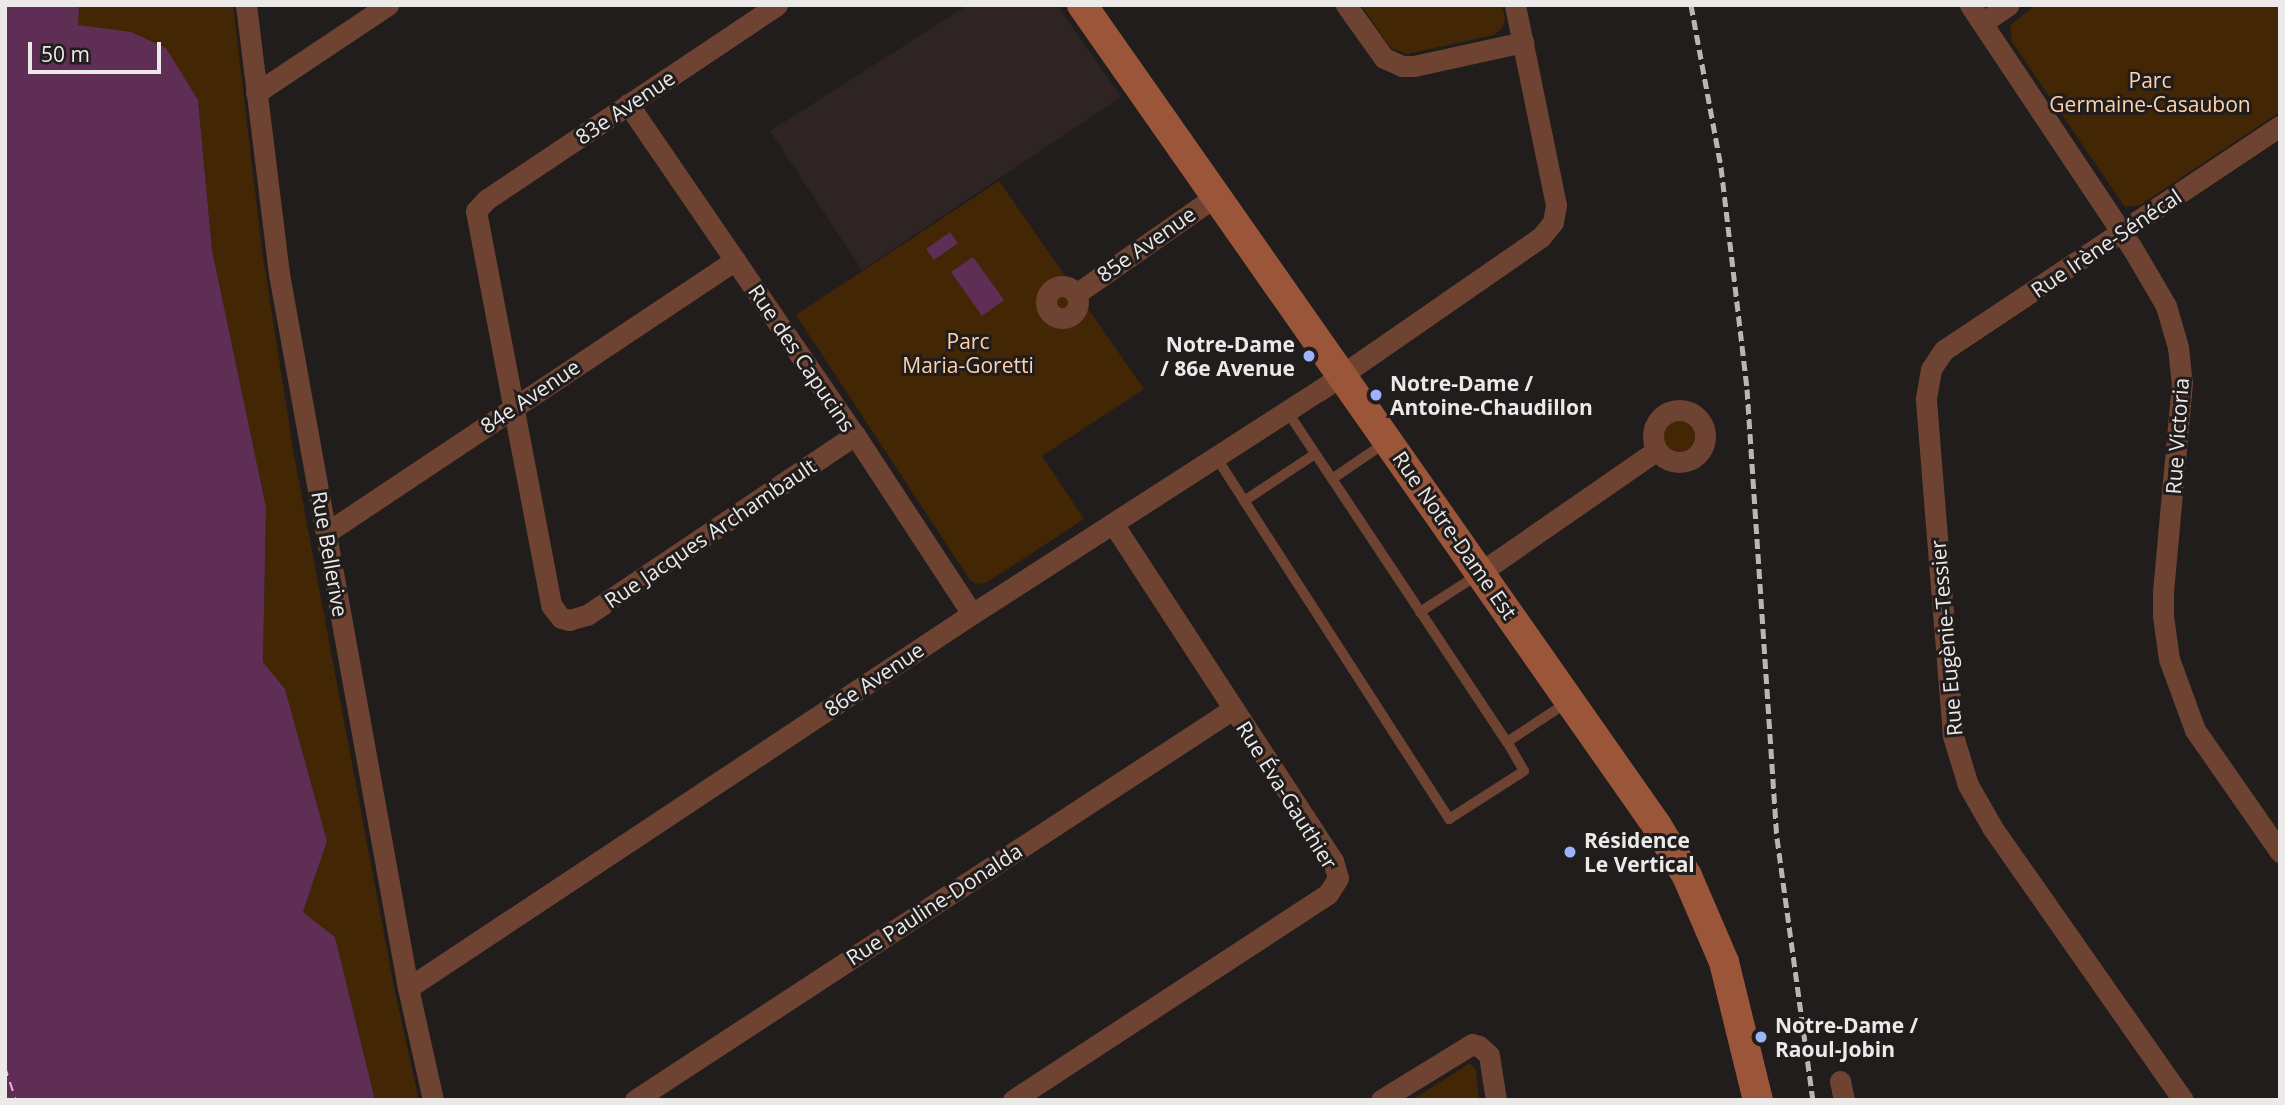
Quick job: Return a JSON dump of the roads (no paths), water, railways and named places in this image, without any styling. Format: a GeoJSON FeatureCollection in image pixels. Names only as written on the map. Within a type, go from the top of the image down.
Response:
{"type":"FeatureCollection","features":[{"type":"Feature","properties":{"kind":"main road","name":"Rue Notre-Dame Est"},"geometry":{"type":"LineString","coordinates":[[1082,5],[1657,826],[1710,925],[1727,971],[1758,1100]]}},
{"type":"Feature","properties":{"kind":"street","name":"Rue Bellerive"},"geometry":{"type":"LineString","coordinates":[[246,5],[279,274],[408,988],[433,1100]]}},
{"type":"Feature","properties":{"kind":"street"},"geometry":{"type":"LineString","coordinates":[[256,93],[388,5]]}},
{"type":"Feature","properties":{"kind":"street","name":"83e Avenue"},"geometry":{"type":"LineString","coordinates":[[513,407],[476,211],[487,199],[777,5]]}},
{"type":"Feature","properties":{"kind":"street"},"geometry":{"type":"LineString","coordinates":[[1346,5],[1384,58],[1402,66],[1523,42]]}},
{"type":"Feature","properties":{"kind":"street","name":"86e Avenue"},"geometry":{"type":"LineString","coordinates":[[408,988],[972,614],[1342,375],[1532,244],[1553,222],[1554,191],[1515,5]]}},
{"type":"Feature","properties":{"kind":"street","name":"Rue Victoria"},"geometry":{"type":"LineString","coordinates":[[1970,5],[2123,234],[2166,306],[2181,365],[2182,408],[2163,591],[2163,616],[2169,659],[2195,730],[2280,852]]}},
{"type":"Feature","properties":{"kind":"street"},"geometry":{"type":"LineString","coordinates":[[1982,23],[2009,5]]}},
{"type":"Feature","properties":{"kind":"street","name":"Rue des Capucins"},"geometry":{"type":"LineString","coordinates":[[628,104],[855,435],[972,614]]}},
{"type":"Feature","properties":{"kind":"street","name":"Rue Irène-Sénécal"},"geometry":{"type":"LineString","coordinates":[[1935,362],[1955,343],[2123,234],[2280,126]]}},
{"type":"Feature","properties":{"kind":"street","name":"85e Avenue"},"geometry":{"type":"LineString","coordinates":[[1076,294],[1216,195]]}},
{"type":"Feature","properties":{"kind":"street","name":"84e Avenue"},"geometry":{"type":"LineString","coordinates":[[326,533],[735,260]]}},
{"type":"Feature","properties":{"kind":"street","name":"Rue Eugènie-Tessier"},"geometry":{"type":"LineString","coordinates":[[1935,362],[1926,397],[1953,736],[1959,759],[1968,785],[1992,827],[2183,1100]]}},
{"type":"Feature","properties":{"kind":"street","name":"Rue Jacques Archambault"},"geometry":{"type":"LineString","coordinates":[[513,407],[551,605],[561,618],[569,621],[587,615],[855,435]]}},
{"type":"Feature","properties":{"kind":"street"},"geometry":{"type":"LineString","coordinates":[[1481,572],[1657,450]]}},
{"type":"Feature","properties":{"kind":"street","name":"Rue Éva-Gauthier"},"geometry":{"type":"LineString","coordinates":[[1013,1100],[1335,886],[1338,878],[1333,861],[1113,523]]}},
{"type":"Feature","properties":{"kind":"street","name":"Rue Pauline-Donalda"},"geometry":{"type":"LineString","coordinates":[[635,1100],[1233,709]]}},
{"type":"Feature","properties":{"kind":"street"},"geometry":{"type":"LineString","coordinates":[[1381,1100],[1472,1044],[1479,1046],[1489,1055],[1496,1100]]}},
{"type":"Feature","properties":{"kind":"lane"},"geometry":{"type":"LineString","coordinates":[[1216,457],[1449,819],[1524,771],[1287,411]]}},
{"type":"Feature","properties":{"kind":"lane"},"geometry":{"type":"LineString","coordinates":[[1332,479],[1388,440]]}},
{"type":"Feature","properties":{"kind":"lane"},"geometry":{"type":"LineString","coordinates":[[1244,501],[1315,454]]}},
{"type":"Feature","properties":{"kind":"lane"},"geometry":{"type":"LineString","coordinates":[[1420,612],[1481,572]]}},
{"type":"Feature","properties":{"kind":"lane"},"geometry":{"type":"LineString","coordinates":[[1507,743],[1571,701]]}},
{"type":"Feature","properties":{"kind":"railway"},"geometry":{"type":"LineString","coordinates":[[1691,5],[1721,167],[1747,389],[1777,838],[1813,1100]]}},
{"type":"Feature","properties":{"kind":"place","name":"Notre-Dame / 86e Avenue"},"geometry":{"type":"Point","coordinates":[1309,356]}},
{"type":"Feature","properties":{"kind":"place","name":"Notre-Dame / Antoine-Chaudillon"},"geometry":{"type":"Point","coordinates":[1376,395]}},
{"type":"Feature","properties":{"kind":"place","name":"Résidence Le Vertical"},"geometry":{"type":"Point","coordinates":[1570,852]}},
{"type":"Feature","properties":{"kind":"place","name":"Notre-Dame / Raoul-Jobin"},"geometry":{"type":"Point","coordinates":[1761,1037]}},
{"type":"Feature","properties":{"kind":"park label","name":"Parc Germaine-Casaubon"},"geometry":{"type":"Point","coordinates":[2150,92]}},
{"type":"Feature","properties":{"kind":"park label","name":"Parc Maria-Goretti"},"geometry":{"type":"Point","coordinates":[968,353]}}]}
